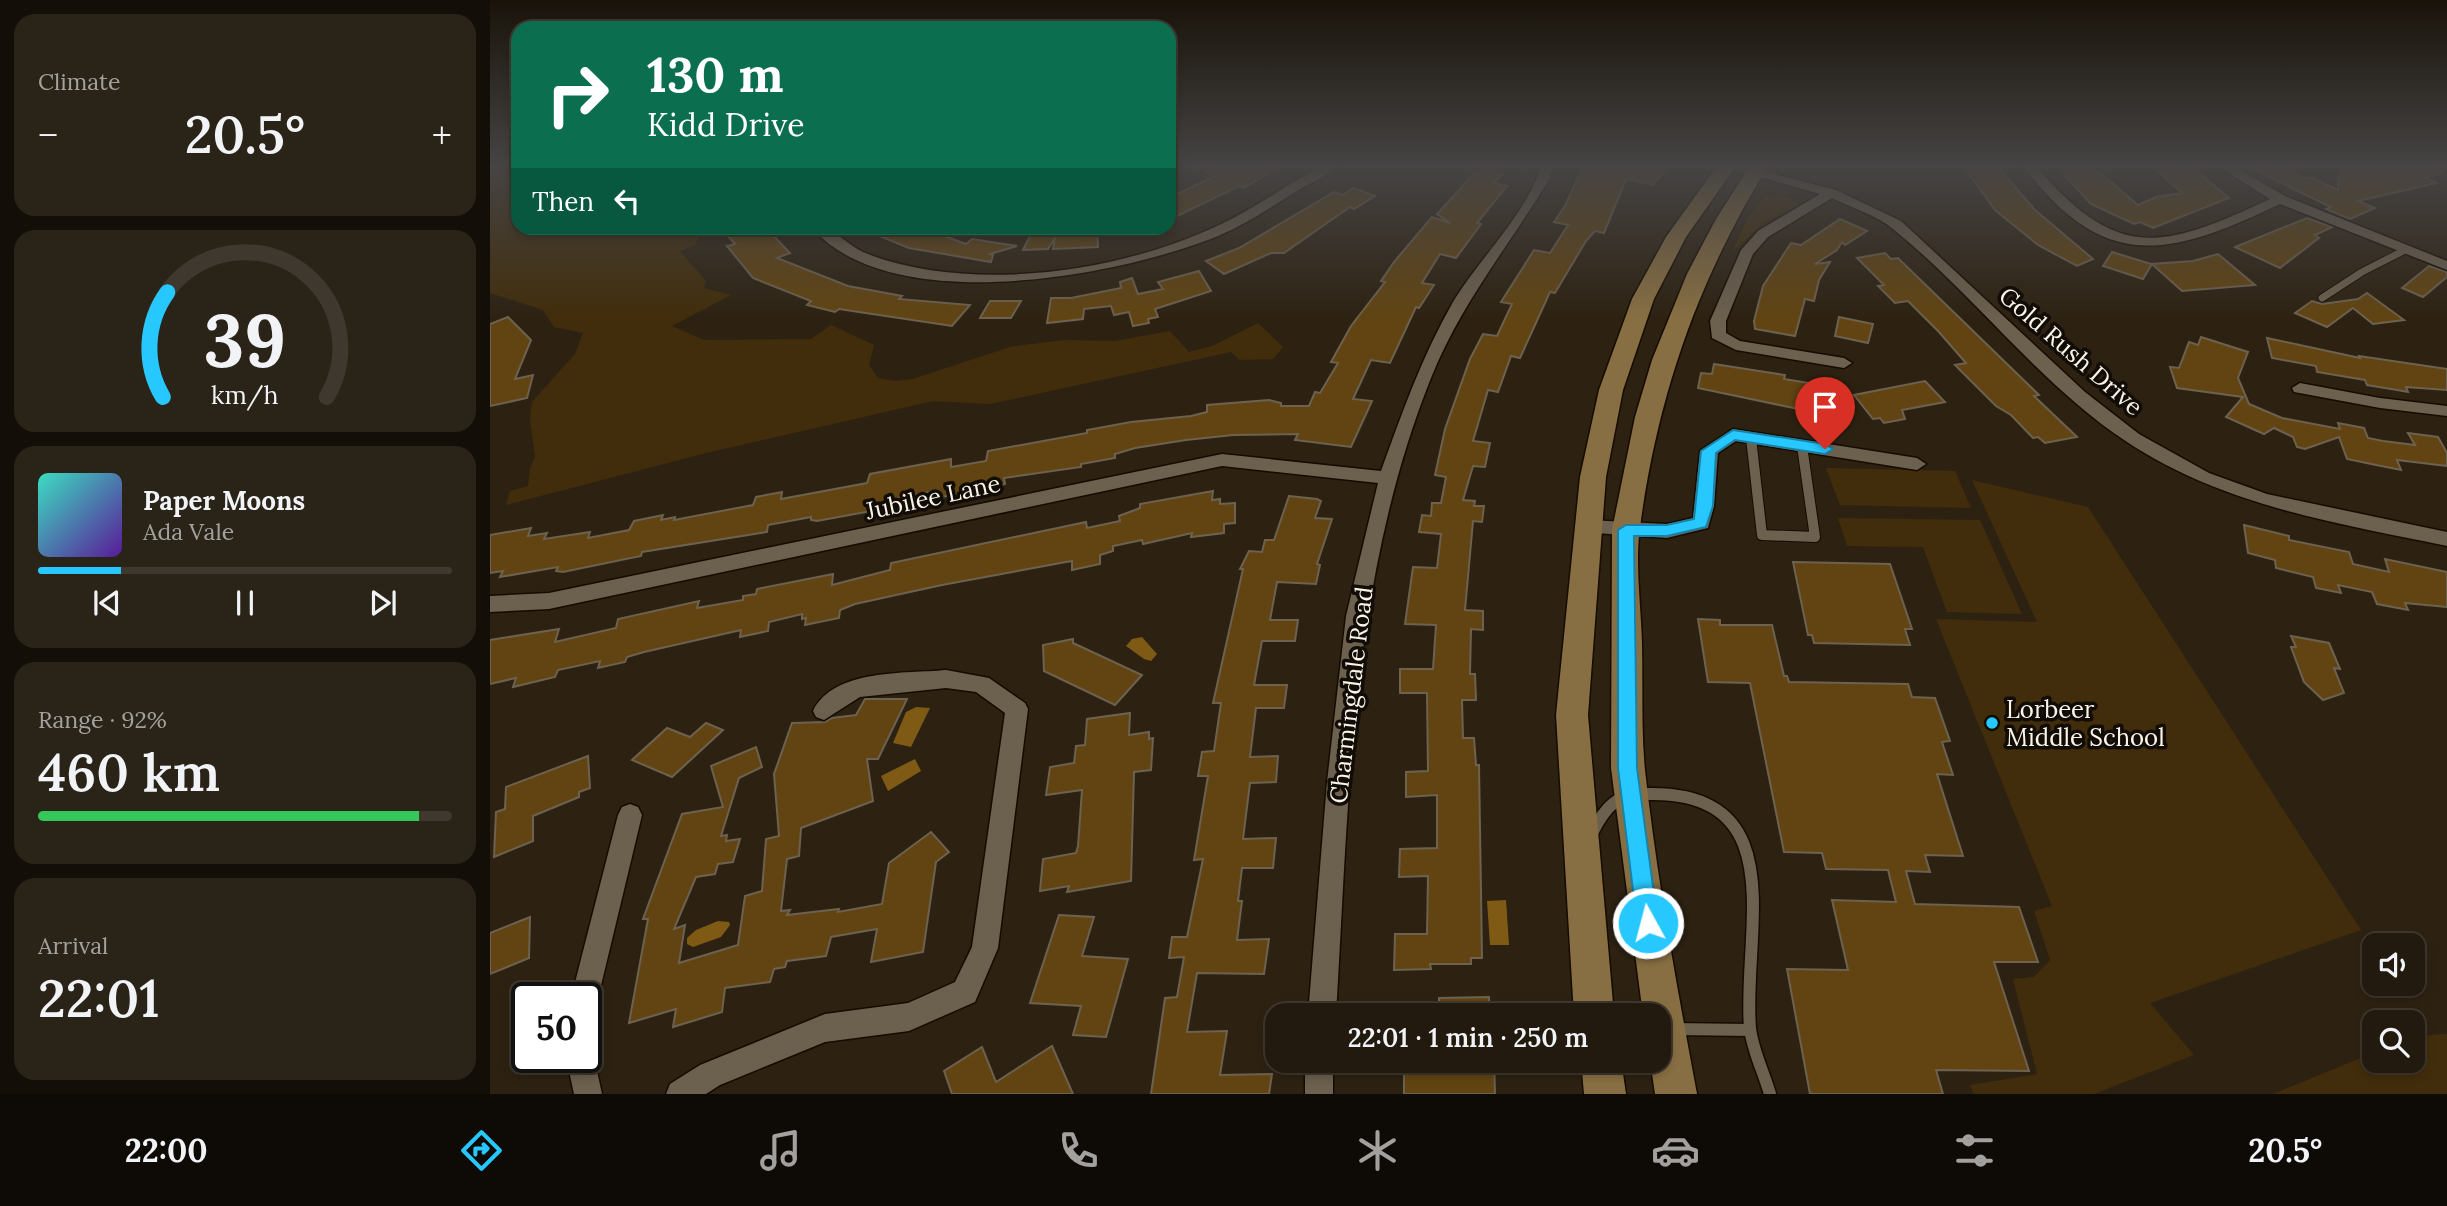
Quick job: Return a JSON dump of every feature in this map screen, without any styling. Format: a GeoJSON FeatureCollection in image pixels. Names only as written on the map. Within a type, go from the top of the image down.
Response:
{"type":"FeatureCollection","features":[{"type":"Feature","properties":{"kind":"main road"},"geometry":{"type":"LineString","coordinates":[[1593,1003],[1572,715],[1593,477],[1611,390],[1639,312],[1676,237],[1690,217]]}},
{"type":"Feature","properties":{"kind":"main road"},"geometry":{"type":"LineString","coordinates":[[1661,1003],[1628,768],[1626,530],[1647,416],[1664,360],[1698,274],[1730,217]]}},
{"type":"Feature","properties":{"kind":"main road"},"geometry":{"type":"LineString","coordinates":[[1671,1064],[1676,1094]]}},
{"type":"Feature","properties":{"kind":"main road"},"geometry":{"type":"LineString","coordinates":[[1603,1073],[1605,1094]]}},
{"type":"Feature","properties":{"kind":"street"},"geometry":{"type":"LineString","coordinates":[[827,235],[841,247],[904,269],[977,278],[1021,278],[1133,260],[1183,246],[1245,217]]}},
{"type":"Feature","properties":{"kind":"street","name":"Charmingdale Road"},"geometry":{"type":"LineString","coordinates":[[1323,1003],[1356,616],[1388,478],[1423,377],[1461,302],[1519,217]]}},
{"type":"Feature","properties":{"kind":"street"},"geometry":{"type":"LineString","coordinates":[[1791,217],[1763,234],[1746,253],[1718,321],[1718,335],[1735,345],[1844,363]]}},
{"type":"Feature","properties":{"kind":"street","name":"Gold Rush Drive"},"geometry":{"type":"LineString","coordinates":[[1881,217],[1896,224],[2079,396],[2133,438],[2203,477],[2263,499],[2447,539]]}},
{"type":"Feature","properties":{"kind":"street"},"geometry":{"type":"LineString","coordinates":[[2078,217],[2101,231],[2147,243],[2174,243],[2194,238],[2240,217]]}},
{"type":"Feature","properties":{"kind":"street"},"geometry":{"type":"LineString","coordinates":[[2324,217],[2447,266]]}},
{"type":"Feature","properties":{"kind":"street"},"geometry":{"type":"LineString","coordinates":[[2300,388],[2380,403],[2447,411]]}},
{"type":"Feature","properties":{"kind":"street"},"geometry":{"type":"LineString","coordinates":[[1588,527],[1667,531],[1700,523],[1705,506],[1709,451],[1733,435],[1917,464]]}},
{"type":"Feature","properties":{"kind":"street","name":"Jubilee Lane"},"geometry":{"type":"LineString","coordinates":[[490,604],[549,601],[1222,460],[1388,478]]}},
{"type":"Feature","properties":{"kind":"street"},"geometry":{"type":"LineString","coordinates":[[680,1094],[710,1075],[825,1028],[909,1017],[965,992],[985,948],[1017,709],[981,684],[946,679],[859,688],[845,692],[824,711]]}},
{"type":"Feature","properties":{"kind":"street"},"geometry":{"type":"LineString","coordinates":[[588,982],[630,815]]}},
{"type":"Feature","properties":{"kind":"street"},"geometry":{"type":"LineString","coordinates":[[583,1073],[588,1094]]}},
{"type":"Feature","properties":{"kind":"street"},"geometry":{"type":"LineString","coordinates":[[1319,1073],[1319,1094]]}},
{"type":"Feature","properties":{"kind":"lane"},"geometry":{"type":"LineString","coordinates":[[2322,298],[2362,272],[2405,250]]}},
{"type":"Feature","properties":{"kind":"lane"},"geometry":{"type":"LineString","coordinates":[[1751,438],[1762,535],[1815,537],[1802,446]]}},
{"type":"Feature","properties":{"kind":"lane"},"geometry":{"type":"LineString","coordinates":[[1584,849],[1605,807],[1631,794],[1678,793],[1712,808],[1737,825],[1752,864],[1750,1030],[1770,1094]]}},
{"type":"Feature","properties":{"kind":"lane"},"geometry":{"type":"LineString","coordinates":[[1671,1029],[1750,1030]]}},
{"type":"Feature","properties":{"kind":"shaded area"},"geometry":{"type":"Polygon","coordinates":[[[490,217],[511,217],[511,235],[700,235],[695,245],[680,251],[706,281],[704,288],[731,295],[672,326],[704,340],[811,339],[831,325],[874,345],[869,365],[878,378],[895,381],[913,379],[1013,346],[1065,340],[1115,341],[1170,331],[1189,352],[1212,346],[1258,323],[1283,347],[1273,359],[1240,360],[1231,352],[990,404],[933,401],[706,453],[506,505],[510,491],[528,486],[530,468],[535,457],[530,419],[532,402],[575,354],[583,333],[554,327],[543,310],[490,293],[490,217]]]}},
{"type":"Feature","properties":{"kind":"shaded area"},"geometry":{"type":"Polygon","coordinates":[[[1775,217],[1763,223],[1732,252],[1747,219],[1775,217]]]}},
{"type":"Feature","properties":{"kind":"shaded area"},"geometry":{"type":"Polygon","coordinates":[[[1826,468],[1955,471],[1971,508],[1840,505],[1826,468]]]}},
{"type":"Feature","properties":{"kind":"shaded area"},"geometry":{"type":"Polygon","coordinates":[[[1972,480],[2088,507],[2361,930],[2150,1003],[2194,1055],[2094,1094],[1974,1094],[1970,1085],[2037,1074],[2013,979],[2034,977],[2050,960],[2034,911],[2052,906],[1936,619],[2037,622],[1972,480]]]}},
{"type":"Feature","properties":{"kind":"shaded area"},"geometry":{"type":"Polygon","coordinates":[[[1838,518],[1980,520],[2022,614],[1947,612],[1923,547],[1847,546],[1838,518]]]}},
{"type":"Feature","properties":{"kind":"shaded area"},"geometry":{"type":"Polygon","coordinates":[[[1142,637],[1157,654],[1151,661],[1126,646],[1132,639],[1142,637]]]}},
{"type":"Feature","properties":{"kind":"shaded area"},"geometry":{"type":"Polygon","coordinates":[[[916,707],[930,708],[911,747],[893,743],[906,712],[916,707]]]}},
{"type":"Feature","properties":{"kind":"shaded area"},"geometry":{"type":"Polygon","coordinates":[[[915,759],[921,771],[888,791],[881,776],[915,759]]]}},
{"type":"Feature","properties":{"kind":"shaded area"},"geometry":{"type":"Polygon","coordinates":[[[1506,900],[1509,945],[1490,945],[1487,901],[1506,900]]]}},
{"type":"Feature","properties":{"kind":"shaded area"},"geometry":{"type":"Polygon","coordinates":[[[718,921],[729,922],[730,925],[721,937],[693,947],[687,944],[687,938],[696,930],[718,921]]]}},
{"type":"Feature","properties":{"kind":"shaded area"},"geometry":{"type":"Polygon","coordinates":[[[2447,1034],[2447,1094],[2273,1094],[2362,1057],[2362,1073],[2425,1073],[2425,1035],[2447,1034]]]}},
{"type":"Feature","properties":{"kind":"building"},"geometry":{"type":"Polygon","coordinates":[[[1291,217],[1336,217],[1284,253],[1271,253],[1224,274],[1206,261],[1239,248],[1291,217]]]}},
{"type":"Feature","properties":{"kind":"building"},"geometry":{"type":"Polygon","coordinates":[[[1432,217],[1450,223],[1441,217],[1482,217],[1477,223],[1481,224],[1456,258],[1440,254],[1422,283],[1434,285],[1419,308],[1416,307],[1390,363],[1371,360],[1353,399],[1372,401],[1351,447],[1295,440],[1298,434],[1233,435],[1186,440],[1135,448],[1115,454],[1115,458],[1081,464],[1081,467],[1004,478],[1005,484],[937,498],[930,497],[930,492],[889,500],[888,508],[817,521],[811,520],[811,517],[768,525],[767,532],[642,552],[641,556],[563,572],[556,571],[558,567],[500,577],[503,571],[490,573],[490,535],[531,528],[528,536],[547,533],[544,539],[590,532],[588,538],[629,530],[634,521],[663,515],[661,520],[675,517],[674,520],[753,505],[756,497],[782,492],[781,499],[867,483],[870,474],[951,459],[951,467],[986,461],[988,451],[1131,422],[1191,416],[1207,412],[1207,405],[1269,400],[1281,403],[1281,406],[1309,406],[1315,392],[1320,393],[1338,363],[1331,362],[1351,326],[1385,282],[1381,281],[1394,262],[1432,217]]]}},
{"type":"Feature","properties":{"kind":"building"},"geometry":{"type":"Polygon","coordinates":[[[1557,217],[1610,217],[1604,233],[1595,231],[1586,241],[1555,293],[1550,292],[1520,358],[1511,356],[1498,392],[1488,390],[1473,441],[1490,443],[1485,467],[1473,466],[1463,500],[1475,501],[1474,506],[1484,506],[1482,522],[1473,521],[1465,610],[1483,611],[1483,630],[1471,629],[1470,674],[1475,674],[1476,700],[1462,700],[1463,738],[1474,738],[1476,765],[1479,765],[1482,958],[1471,958],[1471,964],[1430,964],[1431,969],[1394,970],[1395,934],[1427,934],[1428,876],[1399,877],[1400,849],[1437,848],[1437,795],[1406,797],[1406,772],[1428,771],[1427,693],[1400,693],[1400,669],[1433,669],[1436,625],[1405,624],[1413,567],[1437,568],[1441,534],[1419,532],[1422,515],[1431,516],[1432,503],[1441,503],[1446,477],[1435,475],[1445,429],[1470,359],[1483,334],[1497,336],[1512,304],[1501,302],[1534,250],[1550,253],[1568,225],[1554,222],[1557,217]]]}},
{"type":"Feature","properties":{"kind":"building"},"geometry":{"type":"Polygon","coordinates":[[[2004,217],[2043,217],[2093,259],[2077,266],[2038,245],[2004,217]]]}},
{"type":"Feature","properties":{"kind":"building"},"geometry":{"type":"Polygon","coordinates":[[[2119,217],[2181,217],[2153,228],[2140,222],[2134,224],[2119,217]]]}},
{"type":"Feature","properties":{"kind":"building"},"geometry":{"type":"Polygon","coordinates":[[[2307,218],[2332,227],[2315,235],[2319,238],[2280,268],[2235,247],[2307,218]]]}},
{"type":"Feature","properties":{"kind":"building"},"geometry":{"type":"Polygon","coordinates":[[[1840,219],[1867,231],[1845,245],[1842,242],[1837,250],[1815,264],[1830,262],[1819,280],[1814,301],[1805,299],[1795,336],[1755,329],[1754,321],[1763,286],[1791,243],[1801,245],[1840,219]]]}},
{"type":"Feature","properties":{"kind":"building"},"geometry":{"type":"Polygon","coordinates":[[[727,235],[773,235],[790,253],[777,258],[848,286],[902,296],[899,299],[970,305],[952,326],[839,309],[835,312],[807,305],[811,301],[753,278],[727,246],[735,244],[727,235]]]}},
{"type":"Feature","properties":{"kind":"building"},"geometry":{"type":"Polygon","coordinates":[[[877,235],[942,235],[966,244],[972,239],[1017,246],[990,254],[993,255],[991,262],[909,248],[877,235]]]}},
{"type":"Feature","properties":{"kind":"building"},"geometry":{"type":"Polygon","coordinates":[[[1030,235],[1097,235],[1098,247],[1053,249],[1055,238],[1048,249],[1023,250],[1030,235]]]}},
{"type":"Feature","properties":{"kind":"building"},"geometry":{"type":"Polygon","coordinates":[[[2112,252],[2151,264],[2193,261],[2218,254],[2255,285],[2182,291],[2152,264],[2143,279],[2103,266],[2112,252]]]}},
{"type":"Feature","properties":{"kind":"building"},"geometry":{"type":"Polygon","coordinates":[[[1885,253],[1891,259],[1898,258],[2039,395],[2034,396],[2077,437],[2045,443],[2038,437],[2033,438],[2011,415],[1996,406],[1955,365],[1966,363],[1939,332],[1908,301],[1895,303],[1878,286],[1884,285],[1857,258],[1885,253]]]}},
{"type":"Feature","properties":{"kind":"building"},"geometry":{"type":"Polygon","coordinates":[[[2429,266],[2447,272],[2447,277],[2423,297],[2402,288],[2429,266]]]}},
{"type":"Feature","properties":{"kind":"building"},"geometry":{"type":"Polygon","coordinates":[[[1199,271],[1211,291],[1155,309],[1158,317],[1148,319],[1149,323],[1133,326],[1129,312],[1114,315],[1111,306],[1084,309],[1083,319],[1047,323],[1051,298],[1071,298],[1121,288],[1120,282],[1132,278],[1138,294],[1163,289],[1158,282],[1199,271]]]}},
{"type":"Feature","properties":{"kind":"building"},"geometry":{"type":"Polygon","coordinates":[[[2367,293],[2404,320],[2373,324],[2353,308],[2327,327],[2295,313],[2312,301],[2322,304],[2358,299],[2367,293]]]}},
{"type":"Feature","properties":{"kind":"building"},"geometry":{"type":"Polygon","coordinates":[[[990,301],[1021,301],[1011,318],[980,318],[990,301]]]}},
{"type":"Feature","properties":{"kind":"building"},"geometry":{"type":"Polygon","coordinates":[[[508,317],[531,340],[515,379],[533,375],[527,398],[490,406],[490,324],[508,317]]]}},
{"type":"Feature","properties":{"kind":"building"},"geometry":{"type":"Polygon","coordinates":[[[1839,317],[1873,324],[1868,343],[1835,336],[1839,317]]]}},
{"type":"Feature","properties":{"kind":"building"},"geometry":{"type":"Polygon","coordinates":[[[2201,337],[2248,352],[2238,378],[2249,404],[2282,418],[2340,429],[2338,423],[2364,428],[2368,438],[2383,441],[2415,445],[2408,433],[2438,437],[2447,453],[2447,466],[2397,460],[2401,470],[2347,459],[2339,437],[2305,449],[2297,447],[2293,437],[2274,428],[2264,434],[2226,417],[2243,397],[2177,388],[2170,367],[2179,368],[2189,342],[2198,345],[2201,337]]]}},
{"type":"Feature","properties":{"kind":"building"},"geometry":{"type":"Polygon","coordinates":[[[2267,338],[2360,358],[2359,356],[2447,369],[2447,390],[2406,387],[2408,392],[2367,385],[2365,380],[2317,372],[2316,366],[2272,358],[2267,338]]]}},
{"type":"Feature","properties":{"kind":"building"},"geometry":{"type":"Polygon","coordinates":[[[1714,364],[1785,375],[1784,379],[1821,385],[1820,393],[1828,394],[1827,410],[1809,406],[1808,411],[1698,388],[1701,373],[1712,374],[1714,364]]]}},
{"type":"Feature","properties":{"kind":"building"},"geometry":{"type":"Polygon","coordinates":[[[1925,381],[1945,402],[1902,410],[1905,419],[1884,423],[1880,418],[1873,419],[1854,395],[1925,381]]]}},
{"type":"Feature","properties":{"kind":"building"},"geometry":{"type":"Polygon","coordinates":[[[1213,491],[1212,500],[1220,499],[1220,504],[1235,503],[1235,523],[1224,524],[1224,533],[1191,537],[1192,533],[1143,544],[1142,540],[1113,546],[1113,551],[1100,555],[1100,564],[1072,570],[1072,561],[942,585],[855,604],[840,610],[839,618],[805,625],[806,618],[802,619],[802,614],[769,622],[768,631],[740,637],[741,630],[644,652],[627,657],[625,662],[598,668],[600,661],[558,670],[555,677],[513,687],[516,678],[490,684],[490,640],[559,629],[555,642],[616,628],[618,619],[699,601],[697,608],[743,600],[743,596],[756,594],[757,589],[833,574],[832,585],[890,570],[891,563],[1086,522],[1087,528],[1120,521],[1119,516],[1140,508],[1140,504],[1213,491]]]}},
{"type":"Feature","properties":{"kind":"building"},"geometry":{"type":"Polygon","coordinates":[[[1289,496],[1321,501],[1315,518],[1332,519],[1317,564],[1320,565],[1316,584],[1277,582],[1270,620],[1298,620],[1295,641],[1262,641],[1254,685],[1287,685],[1284,708],[1256,708],[1250,757],[1278,756],[1276,782],[1250,783],[1243,839],[1276,838],[1273,868],[1242,868],[1238,901],[1242,901],[1237,940],[1269,939],[1264,974],[1197,973],[1187,1032],[1227,1031],[1220,1075],[1272,1074],[1269,1094],[1151,1094],[1165,998],[1177,997],[1184,957],[1169,958],[1172,937],[1187,937],[1203,859],[1194,860],[1208,776],[1198,776],[1202,752],[1214,751],[1221,703],[1213,703],[1243,569],[1240,569],[1249,551],[1262,552],[1265,540],[1274,540],[1289,496]]]}},
{"type":"Feature","properties":{"kind":"building"},"geometry":{"type":"Polygon","coordinates":[[[2244,525],[2289,536],[2289,540],[2349,552],[2353,564],[2389,572],[2385,559],[2447,572],[2447,607],[2405,603],[2408,610],[2377,604],[2372,592],[2338,585],[2341,593],[2316,588],[2313,577],[2276,568],[2275,560],[2248,553],[2244,525]]]}},
{"type":"Feature","properties":{"kind":"building"},"geometry":{"type":"Polygon","coordinates":[[[1793,562],[1890,564],[1912,629],[1905,629],[1910,645],[1814,643],[1812,635],[1808,635],[1793,562]]]}},
{"type":"Feature","properties":{"kind":"building"},"geometry":{"type":"Polygon","coordinates":[[[1698,619],[1720,620],[1720,625],[1772,625],[1784,676],[1787,676],[1789,682],[1908,684],[1912,697],[1935,698],[1950,741],[1942,742],[1953,775],[1937,774],[1963,856],[1925,855],[1930,872],[1906,871],[1915,904],[2019,907],[2038,962],[1994,962],[2029,1071],[1936,1070],[1943,1094],[1810,1094],[1787,969],[1848,970],[1832,900],[1896,902],[1888,870],[1826,869],[1822,853],[1784,852],[1750,683],[1708,682],[1698,619]]]}},
{"type":"Feature","properties":{"kind":"building"},"geometry":{"type":"Polygon","coordinates":[[[2291,636],[2329,643],[2340,669],[2334,668],[2344,693],[2323,700],[2304,682],[2291,647],[2296,647],[2291,636]]]}},
{"type":"Feature","properties":{"kind":"building"},"geometry":{"type":"Polygon","coordinates":[[[1073,639],[1073,643],[1142,675],[1115,705],[1044,671],[1043,645],[1073,639]]]}},
{"type":"Feature","properties":{"kind":"building"},"geometry":{"type":"Polygon","coordinates":[[[865,699],[907,699],[878,759],[867,759],[873,801],[801,828],[799,856],[787,859],[781,911],[790,910],[787,915],[839,909],[838,912],[882,904],[889,863],[931,832],[949,852],[936,862],[923,952],[871,962],[877,929],[831,937],[826,956],[787,961],[785,967],[774,969],[770,982],[725,988],[722,1012],[673,1027],[676,1009],[629,1023],[648,919],[643,919],[682,814],[723,807],[711,766],[756,747],[762,767],[739,778],[721,836],[727,835],[726,841],[740,839],[733,862],[718,864],[715,874],[696,877],[674,929],[685,925],[679,963],[738,945],[745,896],[762,891],[766,839],[779,836],[774,774],[792,723],[825,722],[832,718],[856,715],[865,699]]]}},
{"type":"Feature","properties":{"kind":"building"},"geometry":{"type":"Polygon","coordinates":[[[1130,713],[1129,735],[1149,732],[1149,739],[1153,738],[1151,770],[1134,772],[1131,881],[1067,892],[1069,886],[1040,891],[1043,859],[1076,853],[1078,846],[1082,790],[1046,795],[1050,767],[1074,763],[1076,746],[1085,745],[1087,719],[1130,713]]]}},
{"type":"Feature","properties":{"kind":"building"},"geometry":{"type":"Polygon","coordinates":[[[706,723],[723,730],[672,777],[632,760],[667,728],[690,737],[706,723]]]}},
{"type":"Feature","properties":{"kind":"building"},"geometry":{"type":"Polygon","coordinates":[[[588,756],[590,788],[579,792],[579,797],[533,816],[533,841],[494,857],[496,812],[505,809],[506,787],[588,756]]]}},
{"type":"Feature","properties":{"kind":"building"},"geometry":{"type":"Polygon","coordinates":[[[1059,915],[1094,917],[1082,956],[1128,959],[1106,1037],[1073,1035],[1081,1006],[1030,1003],[1059,915]]]}},
{"type":"Feature","properties":{"kind":"building"},"geometry":{"type":"Polygon","coordinates":[[[530,917],[529,958],[490,974],[490,933],[530,917]]]}},
{"type":"Feature","properties":{"kind":"building"},"geometry":{"type":"Polygon","coordinates":[[[1489,997],[1489,1003],[1439,1003],[1439,998],[1489,997]]]}},
{"type":"Feature","properties":{"kind":"building"},"geometry":{"type":"Polygon","coordinates":[[[1052,1046],[1073,1094],[952,1094],[944,1071],[982,1047],[996,1082],[1052,1046]]]}},
{"type":"Feature","properties":{"kind":"building"},"geometry":{"type":"Polygon","coordinates":[[[1404,1073],[1494,1073],[1495,1094],[1404,1094],[1404,1073]]]}},
{"type":"Feature","properties":{"kind":"place","name":"Lorbeer Middle School"},"geometry":{"type":"Point","coordinates":[1992,723]}},
{"type":"Feature","properties":{"kind":"route"},"geometry":{"type":"LineString","coordinates":[[1648,923],[1628,768],[1626,530],[1667,531],[1700,523],[1705,506],[1709,451],[1733,435],[1825,449]]}}]}
